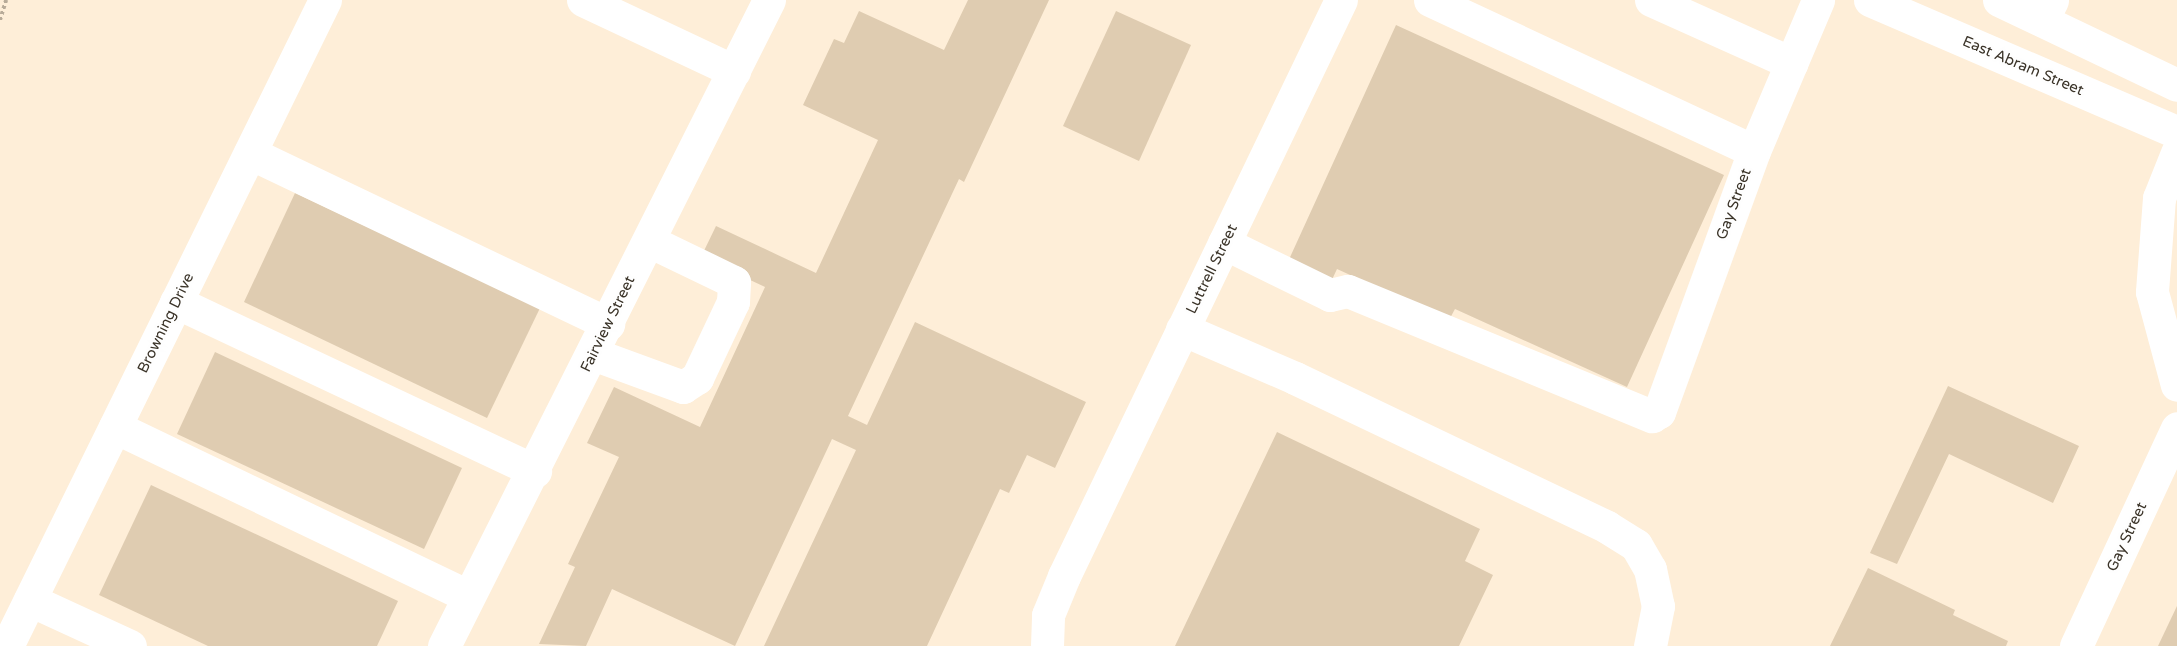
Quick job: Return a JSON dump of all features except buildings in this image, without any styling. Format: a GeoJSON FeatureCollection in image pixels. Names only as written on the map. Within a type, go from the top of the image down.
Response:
{"type":"FeatureCollection","features":[{"type":"Feature","properties":{"kind":"street","name":"Browning Drive"},"geometry":{"type":"LineString","coordinates":[[7,646],[325,0]]}},
{"type":"Feature","properties":{"kind":"street"},"geometry":{"type":"LineString","coordinates":[[583,0],[734,71]]}},
{"type":"Feature","properties":{"kind":"street","name":"Fairview Street"},"geometry":{"type":"LineString","coordinates":[[444,646],[593,354],[769,0]]}},
{"type":"Feature","properties":{"kind":"street","name":"Luttrell Street"},"geometry":{"type":"LineString","coordinates":[[1047,646],[1048,615],[1083,538],[1341,0]]}},
{"type":"Feature","properties":{"kind":"street"},"geometry":{"type":"LineString","coordinates":[[1430,0],[1754,151]]}},
{"type":"Feature","properties":{"kind":"street"},"geometry":{"type":"LineString","coordinates":[[1652,0],[1791,63]]}},
{"type":"Feature","properties":{"kind":"street","name":"Gay Street"},"geometry":{"type":"LineString","coordinates":[[1224,243],[1330,296],[1348,291],[1641,414],[1652,416],[1659,412],[1754,151],[1818,0]]}},
{"type":"Feature","properties":{"kind":"street","name":"East Abram Street"},"geometry":{"type":"LineString","coordinates":[[1870,0],[2177,132]]}},
{"type":"Feature","properties":{"kind":"street"},"geometry":{"type":"LineString","coordinates":[[1999,0],[2047,10],[2177,85]]}},
{"type":"Feature","properties":{"kind":"street"},"geometry":{"type":"LineString","coordinates":[[250,153],[608,324]]}},
{"type":"Feature","properties":{"kind":"street"},"geometry":{"type":"LineString","coordinates":[[2175,369],[2152,292],[2159,198],[2177,153]]}},
{"type":"Feature","properties":{"kind":"street"},"geometry":{"type":"LineString","coordinates":[[593,354],[683,387],[697,378],[733,302],[734,282],[649,241]]}},
{"type":"Feature","properties":{"kind":"street"},"geometry":{"type":"LineString","coordinates":[[176,302],[534,471]]}},
{"type":"Feature","properties":{"kind":"street"},"geometry":{"type":"LineString","coordinates":[[1182,329],[1295,378],[1607,527],[1636,545],[1650,569],[1658,606],[1650,646]]}},
{"type":"Feature","properties":{"kind":"street"},"geometry":{"type":"LineString","coordinates":[[115,427],[468,596]]}},
{"type":"Feature","properties":{"kind":"street","name":"Gay Street"},"geometry":{"type":"LineString","coordinates":[[2076,646],[2177,428]]}},
{"type":"Feature","properties":{"kind":"street"},"geometry":{"type":"LineString","coordinates":[[30,600],[130,646]]}},
{"type":"Feature","properties":{"kind":"path"},"geometry":{"type":"LineString","coordinates":[[0,20],[6,0]]}}]}
